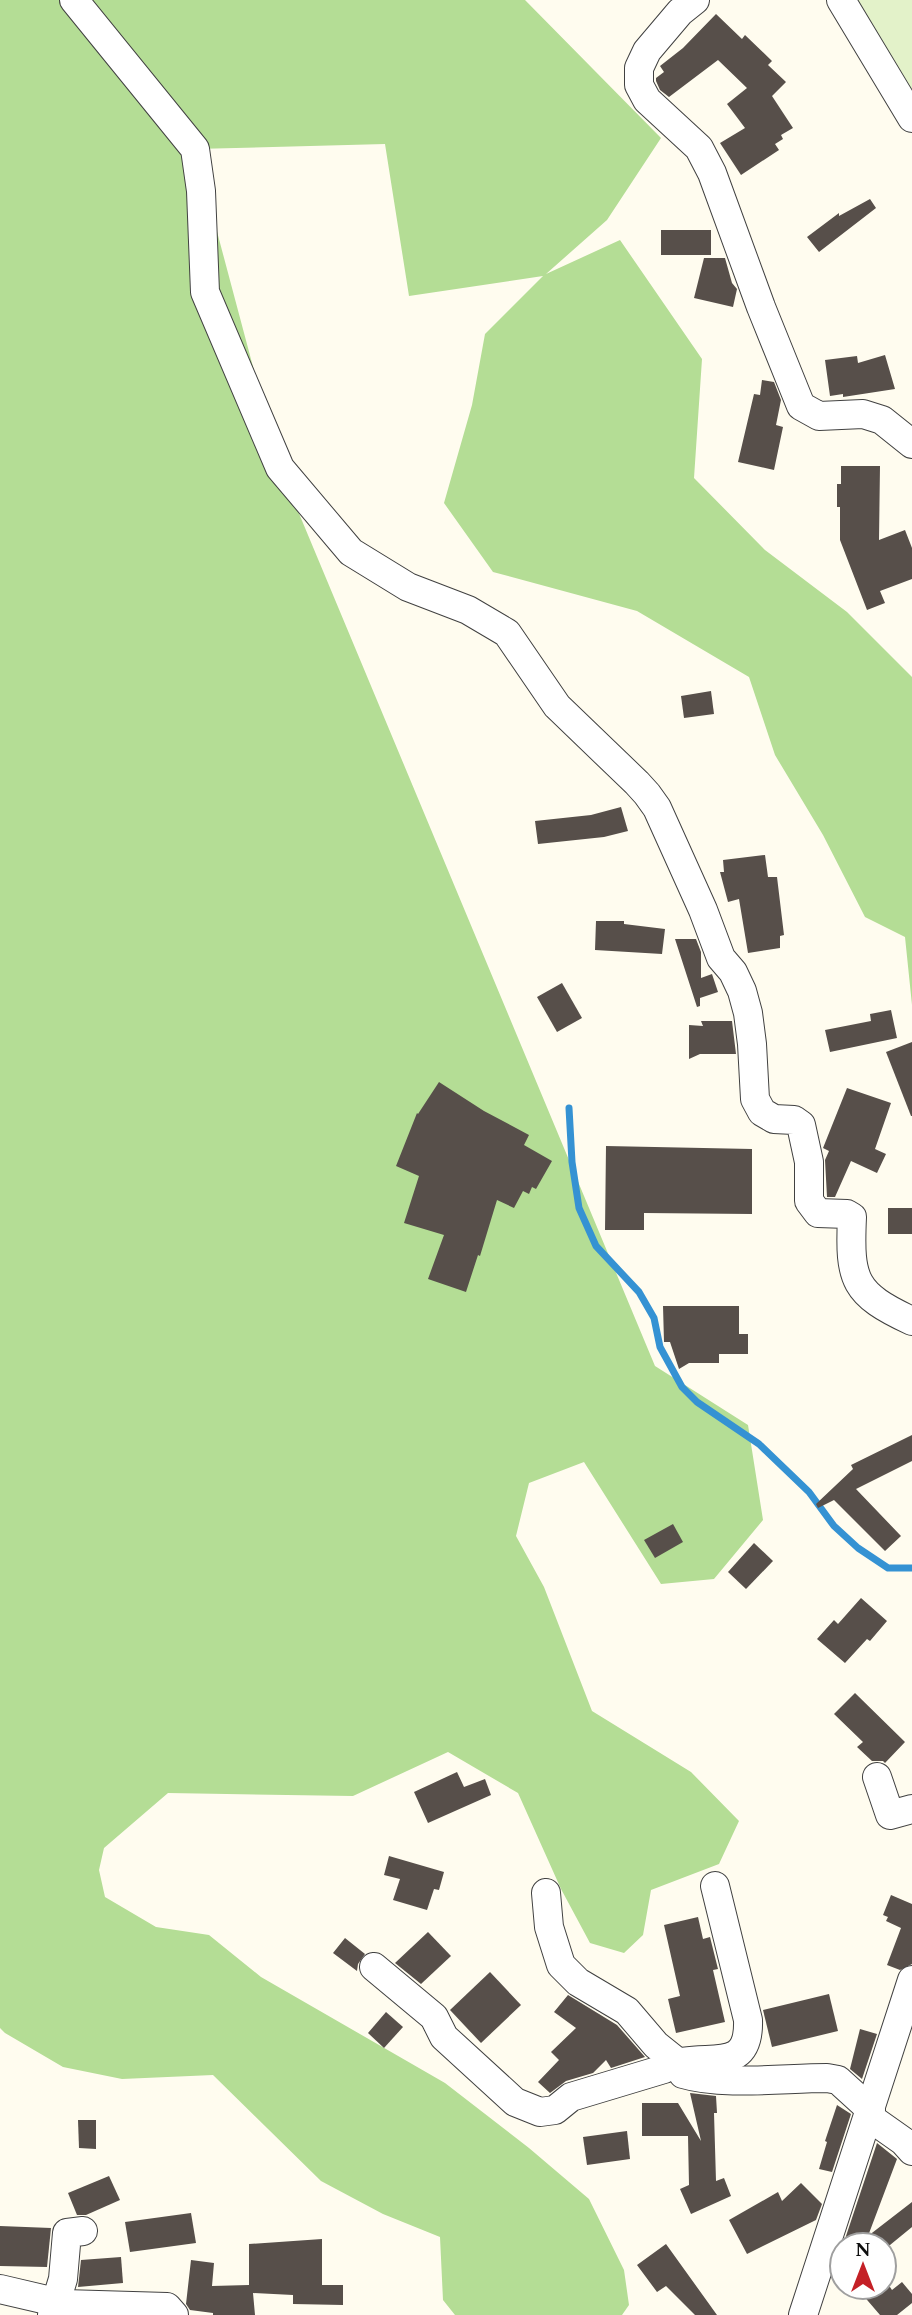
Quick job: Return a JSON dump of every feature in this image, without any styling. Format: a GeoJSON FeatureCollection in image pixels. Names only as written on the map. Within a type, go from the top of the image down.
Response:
{"type":"FeatureCollection","features":[{"type":"Feature","properties":{"kind":"street"},"geometry":{"type":"LineString","coordinates":[[74,0],[195,149],[201,191],[205,292],[280,468],[351,552],[408,587],[468,610],[507,632],[557,706],[638,783],[657,808],[703,910],[721,958],[733,972],[742,991],[752,1044],[755,1099],[762,1112],[774,1119],[794,1120],[802,1125],[808,1162],[809,1202],[818,1213],[848,1214],[852,1217],[853,1264],[862,1289],[875,1303],[912,1321]]}},
{"type":"Feature","properties":{"kind":"street"},"geometry":{"type":"LineString","coordinates":[[695,0],[680,12],[646,51],[639,68],[639,85],[646,100],[699,148],[712,173],[801,406],[819,416],[863,414],[882,420],[912,444]]}},
{"type":"Feature","properties":{"kind":"street"},"geometry":{"type":"LineString","coordinates":[[841,0],[912,118]]}},
{"type":"Feature","properties":{"kind":"street"},"geometry":{"type":"LineString","coordinates":[[877,1777],[890,1815],[912,1810]]}},
{"type":"Feature","properties":{"kind":"street"},"geometry":{"type":"LineString","coordinates":[[374,1967],[434,2017],[444,2037],[515,2102],[540,2112],[555,2110],[571,2097],[670,2065],[732,2057],[741,2052],[747,2041],[748,2020],[715,1886]]}},
{"type":"Feature","properties":{"kind":"street"},"geometry":{"type":"LineString","coordinates":[[546,1893],[549,1927],[561,1965],[578,1982],[627,2011],[670,2065],[693,2077],[838,2080],[870,2114],[912,2151]]}},
{"type":"Feature","properties":{"kind":"street"},"geometry":{"type":"LineString","coordinates":[[803,2315],[912,1980]]}},
{"type":"Feature","properties":{"kind":"street"},"geometry":{"type":"LineString","coordinates":[[55,2309],[63,2279],[67,2232],[83,2231]]}},
{"type":"Feature","properties":{"kind":"street"},"geometry":{"type":"LineString","coordinates":[[0,2289],[55,2309],[167,2307],[174,2315]]}},
{"type":"Feature","properties":{"kind":"green space"},"geometry":{"type":"Polygon","coordinates":[[[0,0],[525,0],[661,138],[607,220],[546,274],[620,240],[702,359],[694,478],[765,550],[847,612],[912,677],[912,1005],[905,937],[865,917],[823,835],[775,755],[749,677],[637,611],[493,572],[444,503],[472,405],[485,334],[543,276],[409,296],[385,144],[195,149],[280,468],[655,1366],[748,1425],[763,1520],[714,1579],[661,1584],[584,1462],[529,1483],[516,1536],[544,1587],[592,1711],[691,1772],[739,1821],[719,1864],[651,1890],[643,1935],[624,1953],[590,1943],[561,1889],[518,1793],[448,1752],[353,1796],[168,1793],[104,1848],[99,1870],[105,1897],[156,1927],[209,1935],[261,1977],[445,2083],[589,2199],[624,2270],[629,2305],[622,2315],[455,2315],[443,2300],[440,2237],[383,2214],[321,2181],[213,2075],[122,2079],[63,2067],[0,2028],[0,0]]]}},
{"type":"Feature","properties":{"kind":"green space"},"geometry":{"type":"Polygon","coordinates":[[[851,0],[912,0],[912,100],[851,0]]]}},
{"type":"Feature","properties":{"kind":"building"},"geometry":{"type":"Polygon","coordinates":[[[716,14],[742,39],[745,35],[772,61],[768,65],[786,82],[772,96],[793,128],[781,135],[783,139],[775,144],[779,150],[741,175],[720,143],[745,128],[727,104],[747,88],[718,60],[669,97],[660,90],[656,81],[664,72],[660,66],[683,48],[716,14]]]}},
{"type":"Feature","properties":{"kind":"building"},"geometry":{"type":"Polygon","coordinates":[[[870,199],[876,208],[819,252],[807,237],[839,213],[839,216],[870,199]]]}},
{"type":"Feature","properties":{"kind":"building"},"geometry":{"type":"Polygon","coordinates":[[[661,230],[711,230],[711,255],[661,255],[661,230]]]}},
{"type":"Feature","properties":{"kind":"building"},"geometry":{"type":"Polygon","coordinates":[[[704,258],[725,258],[732,283],[737,289],[733,307],[694,298],[704,258]]]}},
{"type":"Feature","properties":{"kind":"building"},"geometry":{"type":"Polygon","coordinates":[[[885,355],[895,389],[843,397],[843,394],[830,396],[825,360],[857,356],[858,363],[885,355]]]}},
{"type":"Feature","properties":{"kind":"building"},"geometry":{"type":"Polygon","coordinates":[[[762,380],[774,382],[781,400],[776,425],[783,427],[774,470],[738,462],[754,394],[760,395],[762,380]]]}},
{"type":"Feature","properties":{"kind":"building"},"geometry":{"type":"Polygon","coordinates":[[[841,466],[880,466],[879,540],[905,530],[912,548],[912,579],[880,591],[885,603],[867,610],[840,540],[837,484],[841,484],[841,466]]]}},
{"type":"Feature","properties":{"kind":"building"},"geometry":{"type":"Polygon","coordinates":[[[711,691],[714,714],[684,718],[681,696],[711,691]]]}},
{"type":"Feature","properties":{"kind":"building"},"geometry":{"type":"Polygon","coordinates":[[[621,807],[628,831],[604,837],[538,844],[535,821],[591,815],[621,807]]]}},
{"type":"Feature","properties":{"kind":"building"},"geometry":{"type":"Polygon","coordinates":[[[765,855],[768,877],[777,877],[784,935],[780,936],[780,948],[748,953],[739,899],[728,902],[720,872],[724,872],[723,860],[765,855]]]}},
{"type":"Feature","properties":{"kind":"building"},"geometry":{"type":"Polygon","coordinates":[[[596,921],[624,921],[624,924],[665,929],[662,954],[595,950],[596,921]]]}},
{"type":"Feature","properties":{"kind":"building"},"geometry":{"type":"Polygon","coordinates":[[[675,939],[696,939],[701,952],[701,978],[712,974],[718,992],[700,998],[700,1006],[697,1007],[675,939]]]}},
{"type":"Feature","properties":{"kind":"building"},"geometry":{"type":"Polygon","coordinates":[[[562,983],[582,1018],[557,1032],[537,997],[562,983]]]}},
{"type":"Feature","properties":{"kind":"building"},"geometry":{"type":"Polygon","coordinates":[[[891,1010],[897,1038],[830,1052],[825,1030],[871,1021],[870,1014],[891,1010]]]}},
{"type":"Feature","properties":{"kind":"building"},"geometry":{"type":"Polygon","coordinates":[[[701,1021],[732,1021],[736,1054],[700,1054],[689,1059],[689,1025],[703,1026],[701,1021]]]}},
{"type":"Feature","properties":{"kind":"building"},"geometry":{"type":"Polygon","coordinates":[[[912,1042],[912,1116],[911,1116],[886,1052],[912,1042]]]}},
{"type":"Feature","properties":{"kind":"building"},"geometry":{"type":"Polygon","coordinates":[[[439,1082],[484,1111],[529,1135],[524,1145],[552,1161],[536,1189],[532,1187],[529,1194],[523,1191],[514,1208],[497,1200],[466,1292],[428,1279],[444,1235],[404,1223],[419,1176],[396,1166],[417,1113],[439,1082]]]}},
{"type":"Feature","properties":{"kind":"building"},"geometry":{"type":"Polygon","coordinates":[[[847,1088],[891,1103],[875,1149],[886,1154],[877,1173],[851,1161],[835,1197],[827,1197],[825,1160],[829,1151],[823,1148],[847,1088]]]}},
{"type":"Feature","properties":{"kind":"building"},"geometry":{"type":"Polygon","coordinates":[[[606,1146],[752,1149],[752,1214],[644,1213],[644,1230],[605,1230],[606,1146]]]}},
{"type":"Feature","properties":{"kind":"building"},"geometry":{"type":"Polygon","coordinates":[[[888,1208],[912,1208],[912,1234],[888,1234],[888,1208]]]}},
{"type":"Feature","properties":{"kind":"building"},"geometry":{"type":"Polygon","coordinates":[[[663,1306],[739,1306],[739,1334],[748,1334],[748,1354],[719,1354],[719,1363],[689,1363],[679,1369],[670,1342],[664,1342],[663,1306]]]}},
{"type":"Feature","properties":{"kind":"building"},"geometry":{"type":"Polygon","coordinates":[[[912,1435],[912,1461],[856,1489],[901,1536],[885,1551],[834,1500],[818,1508],[816,1504],[853,1469],[851,1465],[912,1435]]]}},
{"type":"Feature","properties":{"kind":"building"},"geometry":{"type":"Polygon","coordinates":[[[673,1524],[683,1542],[655,1558],[644,1540],[673,1524]]]}},
{"type":"Feature","properties":{"kind":"building"},"geometry":{"type":"Polygon","coordinates":[[[754,1543],[773,1561],[746,1589],[728,1572],[754,1543]]]}},
{"type":"Feature","properties":{"kind":"building"},"geometry":{"type":"Polygon","coordinates":[[[861,1598],[887,1621],[870,1641],[867,1639],[845,1663],[817,1639],[834,1620],[838,1624],[861,1598]]]}},
{"type":"Feature","properties":{"kind":"building"},"geometry":{"type":"Polygon","coordinates":[[[855,1693],[905,1742],[885,1763],[872,1761],[857,1747],[863,1742],[834,1714],[855,1693]]]}},
{"type":"Feature","properties":{"kind":"building"},"geometry":{"type":"Polygon","coordinates":[[[457,1772],[464,1787],[485,1779],[491,1795],[428,1823],[414,1792],[457,1772]]]}},
{"type":"Feature","properties":{"kind":"building"},"geometry":{"type":"Polygon","coordinates":[[[389,1856],[444,1872],[439,1890],[434,1889],[427,1910],[393,1900],[400,1879],[384,1875],[389,1856]]]}},
{"type":"Feature","properties":{"kind":"building"},"geometry":{"type":"Polygon","coordinates":[[[891,1895],[912,1904],[912,1964],[900,1970],[887,1965],[901,1928],[886,1921],[888,1917],[883,1915],[891,1895]]]}},
{"type":"Feature","properties":{"kind":"building"},"geometry":{"type":"Polygon","coordinates":[[[698,1917],[703,1939],[710,1937],[718,1969],[713,1970],[725,2022],[676,2033],[668,1999],[680,1996],[664,1925],[698,1917]]]}},
{"type":"Feature","properties":{"kind":"building"},"geometry":{"type":"Polygon","coordinates":[[[428,1932],[451,1956],[421,1984],[395,1963],[428,1932]]]}},
{"type":"Feature","properties":{"kind":"building"},"geometry":{"type":"Polygon","coordinates":[[[345,1938],[365,1954],[357,1971],[333,1953],[345,1938]]]}},
{"type":"Feature","properties":{"kind":"building"},"geometry":{"type":"Polygon","coordinates":[[[490,1972],[521,2005],[481,2043],[450,2010],[490,1972]]]}},
{"type":"Feature","properties":{"kind":"building"},"geometry":{"type":"Polygon","coordinates":[[[829,1994],[838,2031],[772,2047],[763,2010],[829,1994]]]}},
{"type":"Feature","properties":{"kind":"building"},"geometry":{"type":"Polygon","coordinates":[[[568,1995],[617,2025],[645,2057],[611,2068],[606,2060],[593,2073],[566,2081],[550,2093],[538,2082],[559,2060],[551,2052],[576,2028],[554,2012],[568,1995]]]}},
{"type":"Feature","properties":{"kind":"building"},"geometry":{"type":"Polygon","coordinates":[[[386,2012],[403,2027],[384,2048],[368,2033],[386,2012]]]}},
{"type":"Feature","properties":{"kind":"building"},"geometry":{"type":"Polygon","coordinates":[[[860,2029],[877,2034],[862,2079],[850,2069],[860,2029]]]}},
{"type":"Feature","properties":{"kind":"building"},"geometry":{"type":"Polygon","coordinates":[[[690,2093],[716,2096],[716,2181],[724,2178],[731,2196],[691,2214],[680,2189],[689,2185],[688,2136],[642,2136],[642,2103],[678,2103],[701,2141],[690,2093]]]}},
{"type":"Feature","properties":{"kind":"building"},"geometry":{"type":"Polygon","coordinates":[[[837,2105],[851,2114],[832,2172],[819,2169],[837,2105]]]}},
{"type":"Feature","properties":{"kind":"building"},"geometry":{"type":"Polygon","coordinates":[[[78,2120],[96,2120],[96,2149],[79,2148],[78,2120]]]}},
{"type":"Feature","properties":{"kind":"building"},"geometry":{"type":"Polygon","coordinates":[[[627,2131],[630,2159],[587,2165],[583,2137],[627,2131]]]}},
{"type":"Feature","properties":{"kind":"building"},"geometry":{"type":"Polygon","coordinates":[[[877,2143],[897,2159],[870,2231],[848,2231],[877,2143]]]}},
{"type":"Feature","properties":{"kind":"building"},"geometry":{"type":"Polygon","coordinates":[[[109,2176],[120,2200],[86,2215],[77,2215],[68,2193],[109,2176]]]}},
{"type":"Feature","properties":{"kind":"building"},"geometry":{"type":"Polygon","coordinates":[[[801,2183],[822,2204],[816,2220],[747,2254],[729,2220],[778,2192],[782,2201],[801,2183]]]}},
{"type":"Feature","properties":{"kind":"building"},"geometry":{"type":"Polygon","coordinates":[[[912,2202],[912,2227],[898,2238],[898,2231],[874,2231],[912,2202]]]}},
{"type":"Feature","properties":{"kind":"building"},"geometry":{"type":"Polygon","coordinates":[[[191,2213],[196,2243],[130,2252],[125,2222],[191,2213]]]}},
{"type":"Feature","properties":{"kind":"building"},"geometry":{"type":"Polygon","coordinates":[[[0,2226],[51,2228],[47,2267],[0,2266],[0,2226]]]}},
{"type":"Feature","properties":{"kind":"building"},"geometry":{"type":"Polygon","coordinates":[[[322,2239],[322,2285],[343,2285],[343,2305],[293,2304],[293,2295],[253,2293],[255,2315],[213,2315],[190,2310],[186,2304],[191,2260],[214,2263],[212,2286],[249,2285],[249,2244],[322,2239]]]}},
{"type":"Feature","properties":{"kind":"building"},"geometry":{"type":"Polygon","coordinates":[[[666,2244],[717,2315],[695,2315],[666,2286],[657,2292],[637,2265],[666,2244]]]}},
{"type":"Feature","properties":{"kind":"building"},"geometry":{"type":"Polygon","coordinates":[[[121,2257],[123,2283],[78,2287],[81,2260],[121,2257]]]}},
{"type":"Feature","properties":{"kind":"building"},"geometry":{"type":"Polygon","coordinates":[[[902,2282],[912,2294],[912,2303],[897,2315],[880,2315],[868,2301],[898,2301],[898,2285],[902,2282]]]}},
{"type":"Feature","properties":{"kind":"waterway"},"geometry":{"type":"LineString","coordinates":[[569,1108],[572,1162],[579,1208],[596,1246],[639,1292],[654,1318],[660,1347],[682,1387],[697,1402],[759,1444],[809,1492],[834,1526],[858,1548],[888,1568],[912,1568]]}}]}
